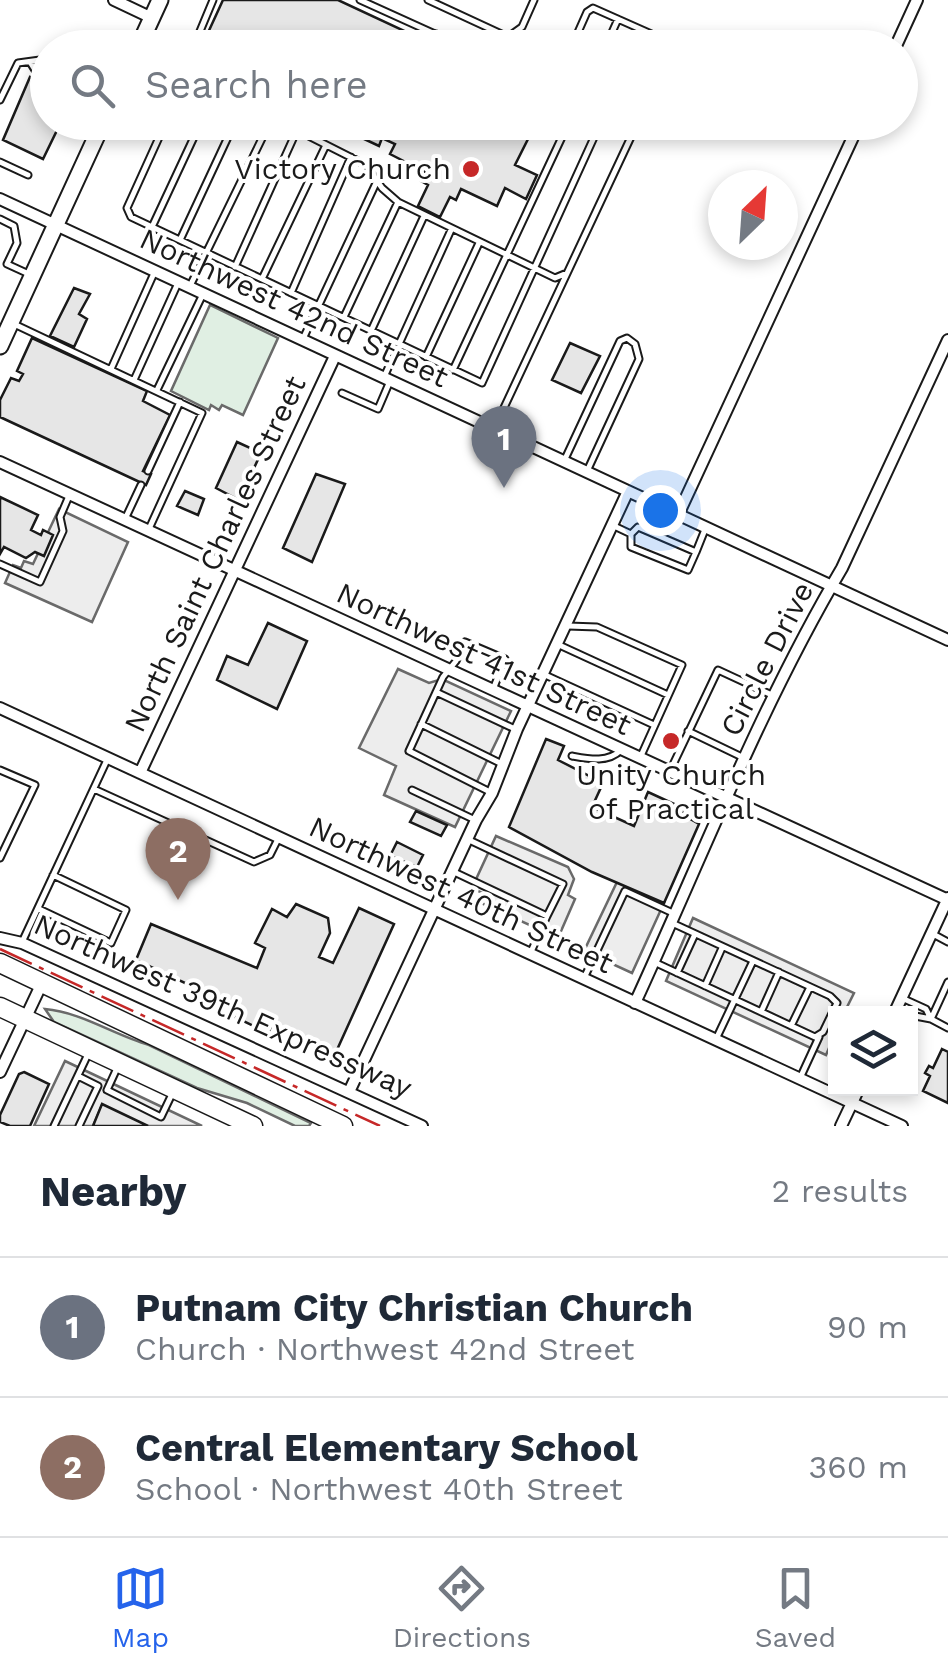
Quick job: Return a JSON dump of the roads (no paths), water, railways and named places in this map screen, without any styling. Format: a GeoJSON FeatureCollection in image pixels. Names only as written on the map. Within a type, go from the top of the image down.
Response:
{"type":"FeatureCollection","features":[{"type":"Feature","properties":{"kind":"highway","name":"Northwest 39th Expressway"},"geometry":{"type":"LineString","coordinates":[[0,964],[338,1125]]}},
{"type":"Feature","properties":{"kind":"highway"},"geometry":{"type":"LineString","coordinates":[[0,1007],[253,1126]]}},
{"type":"Feature","properties":{"kind":"main road"},"geometry":{"type":"LineString","coordinates":[[146,30],[160,0]]}},
{"type":"Feature","properties":{"kind":"main road"},"geometry":{"type":"LineString","coordinates":[[0,345],[95,140]]}},
{"type":"Feature","properties":{"kind":"street"},"geometry":{"type":"LineString","coordinates":[[114,0],[152,18]]}},
{"type":"Feature","properties":{"kind":"street"},"geometry":{"type":"LineString","coordinates":[[903,30],[917,0]]}},
{"type":"Feature","properties":{"kind":"street"},"geometry":{"type":"LineString","coordinates":[[678,514],[852,140]]}},
{"type":"Feature","properties":{"kind":"street","name":"Northwest 42nd Street"},"geometry":{"type":"LineString","coordinates":[[0,199],[948,640]]}},
{"type":"Feature","properties":{"kind":"street","name":"Circle Drive"},"geometry":{"type":"LineString","coordinates":[[635,1002],[725,798],[832,586],[948,340]]}},
{"type":"Feature","properties":{"kind":"street","name":"North Saint Charles Street"},"geometry":{"type":"LineString","coordinates":[[140,774],[335,356]]}},
{"type":"Feature","properties":{"kind":"street","name":"Northwest 41st Street"},"geometry":{"type":"LineString","coordinates":[[0,462],[669,774],[948,899]]}},
{"type":"Feature","properties":{"kind":"street"},"geometry":{"type":"LineString","coordinates":[[350,1092],[628,491]]}},
{"type":"Feature","properties":{"kind":"street","name":"Northwest 40th Street"},"geometry":{"type":"LineString","coordinates":[[1,710],[902,1126]]}},
{"type":"Feature","properties":{"kind":"street"},"geometry":{"type":"LineString","coordinates":[[897,1006],[948,899]]}},
{"type":"Feature","properties":{"kind":"street","name":"Northwest 39th Expressway"},"geometry":{"type":"LineString","coordinates":[[0,938],[22,943],[422,1126]]}},
{"type":"Feature","properties":{"kind":"street"},"geometry":{"type":"LineString","coordinates":[[0,1072],[42,983]]}},
{"type":"Feature","properties":{"kind":"street"},"geometry":{"type":"LineString","coordinates":[[842,1126],[855,1096]]}},
{"type":"Feature","properties":{"kind":"lane"},"geometry":{"type":"LineString","coordinates":[[200,30],[213,0]]}},
{"type":"Feature","properties":{"kind":"lane"},"geometry":{"type":"LineString","coordinates":[[360,0],[427,30]]}},
{"type":"Feature","properties":{"kind":"lane"},"geometry":{"type":"LineString","coordinates":[[428,0],[493,30]]}},
{"type":"Feature","properties":{"kind":"lane"},"geometry":{"type":"LineString","coordinates":[[518,30],[534,0]]}},
{"type":"Feature","properties":{"kind":"lane"},"geometry":{"type":"LineString","coordinates":[[580,30],[593,8],[642,30]]}},
{"type":"Feature","properties":{"kind":"lane"},"geometry":{"type":"LineString","coordinates":[[613,30],[618,19]]}},
{"type":"Feature","properties":{"kind":"lane"},"geometry":{"type":"LineString","coordinates":[[0,100],[15,67],[30,62]]}},
{"type":"Feature","properties":{"kind":"lane"},"geometry":{"type":"LineString","coordinates":[[158,140],[127,208],[130,217],[482,383],[593,140]]}},
{"type":"Feature","properties":{"kind":"lane"},"geometry":{"type":"LineString","coordinates":[[152,227],[193,140]]}},
{"type":"Feature","properties":{"kind":"lane"},"geometry":{"type":"LineString","coordinates":[[180,240],[226,140]]}},
{"type":"Feature","properties":{"kind":"lane"},"geometry":{"type":"LineString","coordinates":[[134,380],[184,285],[206,253],[261,140]]}},
{"type":"Feature","properties":{"kind":"lane"},"geometry":{"type":"LineString","coordinates":[[235,266],[293,140]]}},
{"type":"Feature","properties":{"kind":"lane"},"geometry":{"type":"LineString","coordinates":[[317,140],[366,164],[398,202],[424,216],[555,278],[568,273]]}},
{"type":"Feature","properties":{"kind":"lane"},"geometry":{"type":"LineString","coordinates":[[453,370],[561,140]]}},
{"type":"Feature","properties":{"kind":"lane"},"geometry":{"type":"LineString","coordinates":[[494,429],[630,140]]}},
{"type":"Feature","properties":{"kind":"lane"},"geometry":{"type":"LineString","coordinates":[[262,279],[326,145]]}},
{"type":"Feature","properties":{"kind":"lane"},"geometry":{"type":"LineString","coordinates":[[291,293],[351,157]]}},
{"type":"Feature","properties":{"kind":"lane"},"geometry":{"type":"LineString","coordinates":[[0,162],[28,175]]}},
{"type":"Feature","properties":{"kind":"lane"},"geometry":{"type":"LineString","coordinates":[[302,341],[377,180]]}},
{"type":"Feature","properties":{"kind":"lane"},"geometry":{"type":"LineString","coordinates":[[344,318],[398,202]]}},
{"type":"Feature","properties":{"kind":"lane"},"geometry":{"type":"LineString","coordinates":[[371,331],[424,216]]}},
{"type":"Feature","properties":{"kind":"lane"},"geometry":{"type":"LineString","coordinates":[[0,219],[14,226],[17,243],[7,264],[33,276]]}},
{"type":"Feature","properties":{"kind":"lane"},"geometry":{"type":"LineString","coordinates":[[342,393],[378,409],[399,344],[451,230]]}},
{"type":"Feature","properties":{"kind":"lane"},"geometry":{"type":"LineString","coordinates":[[426,357],[478,243]]}},
{"type":"Feature","properties":{"kind":"lane"},"geometry":{"type":"LineString","coordinates":[[111,369],[156,271]]}},
{"type":"Feature","properties":{"kind":"lane"},"geometry":{"type":"LineString","coordinates":[[157,390],[203,294]]}},
{"type":"Feature","properties":{"kind":"lane"},"geometry":{"type":"LineString","coordinates":[[11,323],[202,413],[148,531]]}},
{"type":"Feature","properties":{"kind":"lane"},"geometry":{"type":"LineString","coordinates":[[564,462],[620,341],[628,338],[635,344],[639,359],[587,472]]}},
{"type":"Feature","properties":{"kind":"lane"},"geometry":{"type":"LineString","coordinates":[[148,470],[180,402]]}},
{"type":"Feature","properties":{"kind":"lane"},"geometry":{"type":"LineString","coordinates":[[124,520],[142,484]]}},
{"type":"Feature","properties":{"kind":"lane"},"geometry":{"type":"LineString","coordinates":[[0,564],[40,582],[63,531],[60,517],[70,494]]}},
{"type":"Feature","properties":{"kind":"lane"},"geometry":{"type":"LineString","coordinates":[[612,525],[631,534]]}},
{"type":"Feature","properties":{"kind":"lane"},"geometry":{"type":"LineString","coordinates":[[631,534],[640,527],[696,552]]}},
{"type":"Feature","properties":{"kind":"lane"},"geometry":{"type":"LineString","coordinates":[[631,534],[631,547],[685,571],[706,528]]}},
{"type":"Feature","properties":{"kind":"lane"},"geometry":{"type":"LineString","coordinates":[[565,626],[598,627],[682,665],[640,758]]}},
{"type":"Feature","properties":{"kind":"lane"},"geometry":{"type":"LineString","coordinates":[[492,690],[505,660],[467,641],[436,692],[409,751],[410,755],[492,792]]}},
{"type":"Feature","properties":{"kind":"lane"},"geometry":{"type":"LineString","coordinates":[[557,644],[668,696]]}},
{"type":"Feature","properties":{"kind":"lane"},"geometry":{"type":"LineString","coordinates":[[669,774],[718,670],[774,696]]}},
{"type":"Feature","properties":{"kind":"lane"},"geometry":{"type":"LineString","coordinates":[[543,674],[655,725]]}},
{"type":"Feature","properties":{"kind":"lane"},"geometry":{"type":"LineString","coordinates":[[436,692],[517,730]]}},
{"type":"Feature","properties":{"kind":"lane"},"geometry":{"type":"LineString","coordinates":[[421,724],[502,764]]}},
{"type":"Feature","properties":{"kind":"lane"},"geometry":{"type":"LineString","coordinates":[[688,731],[744,758]]}},
{"type":"Feature","properties":{"kind":"lane"},"geometry":{"type":"LineString","coordinates":[[572,756],[604,758],[615,756],[621,749]]}},
{"type":"Feature","properties":{"kind":"lane"},"geometry":{"type":"LineString","coordinates":[[22,943],[108,757]]}},
{"type":"Feature","properties":{"kind":"lane"},"geometry":{"type":"LineString","coordinates":[[0,770],[34,785],[0,858]]}},
{"type":"Feature","properties":{"kind":"lane"},"geometry":{"type":"LineString","coordinates":[[94,789],[254,862],[270,855],[278,838]]}},
{"type":"Feature","properties":{"kind":"lane"},"geometry":{"type":"LineString","coordinates":[[412,790],[476,820]]}},
{"type":"Feature","properties":{"kind":"lane"},"geometry":{"type":"LineString","coordinates":[[467,839],[563,884],[530,954]]}},
{"type":"Feature","properties":{"kind":"lane"},"geometry":{"type":"LineString","coordinates":[[452,871],[547,916]]}},
{"type":"Feature","properties":{"kind":"lane"},"geometry":{"type":"LineString","coordinates":[[38,908],[111,943],[126,910],[53,876]]}},
{"type":"Feature","properties":{"kind":"lane"},"geometry":{"type":"LineString","coordinates":[[584,979],[624,891],[695,934],[837,1003],[800,1079]]}},
{"type":"Feature","properties":{"kind":"lane"},"geometry":{"type":"LineString","coordinates":[[677,973],[695,934]]}},
{"type":"Feature","properties":{"kind":"lane"},"geometry":{"type":"LineString","coordinates":[[931,934],[948,942]]}},
{"type":"Feature","properties":{"kind":"lane"},"geometry":{"type":"LineString","coordinates":[[704,986],[723,946]]}},
{"type":"Feature","properties":{"kind":"lane"},"geometry":{"type":"LineString","coordinates":[[716,1040],[754,960]]}},
{"type":"Feature","properties":{"kind":"lane"},"geometry":{"type":"LineString","coordinates":[[654,962],[820,1037]]}},
{"type":"Feature","properties":{"kind":"lane"},"geometry":{"type":"LineString","coordinates":[[761,1012],[779,972]]}},
{"type":"Feature","properties":{"kind":"lane"},"geometry":{"type":"LineString","coordinates":[[930,1020],[948,982]]}},
{"type":"Feature","properties":{"kind":"lane"},"geometry":{"type":"LineString","coordinates":[[791,1026],[810,987]]}},
{"type":"Feature","properties":{"kind":"lane"},"geometry":{"type":"LineString","coordinates":[[918,1008],[926,1009],[930,1020]]}},
{"type":"Feature","properties":{"kind":"lane"},"geometry":{"type":"LineString","coordinates":[[918,1017],[948,1028]]}},
{"type":"Feature","properties":{"kind":"lane"},"geometry":{"type":"LineString","coordinates":[[54,1126],[90,1050]]}},
{"type":"Feature","properties":{"kind":"lane"},"geometry":{"type":"LineString","coordinates":[[107,1090],[119,1064]]}},
{"type":"Feature","properties":{"kind":"lane"},"geometry":{"type":"LineString","coordinates":[[78,1076],[162,1116]]}},
{"type":"Feature","properties":{"kind":"lane"},"geometry":{"type":"LineString","coordinates":[[79,1126],[98,1086]]}},
{"type":"Feature","properties":{"kind":"lane"},"geometry":{"type":"LineString","coordinates":[[161,1126],[174,1089]]}},
{"type":"Feature","properties":{"kind":"place","name":"Victory Church"},"geometry":{"type":"Point","coordinates":[471,169]}},
{"type":"Feature","properties":{"kind":"place","name":"Putnam City Christian Church"},"geometry":{"type":"Point","coordinates":[504,488]}},
{"type":"Feature","properties":{"kind":"place","name":"Unity Church of Practical"},"geometry":{"type":"Point","coordinates":[671,741]}},
{"type":"Feature","properties":{"kind":"place","name":"Central Elementary School"},"geometry":{"type":"Point","coordinates":[178,900]}}]}
